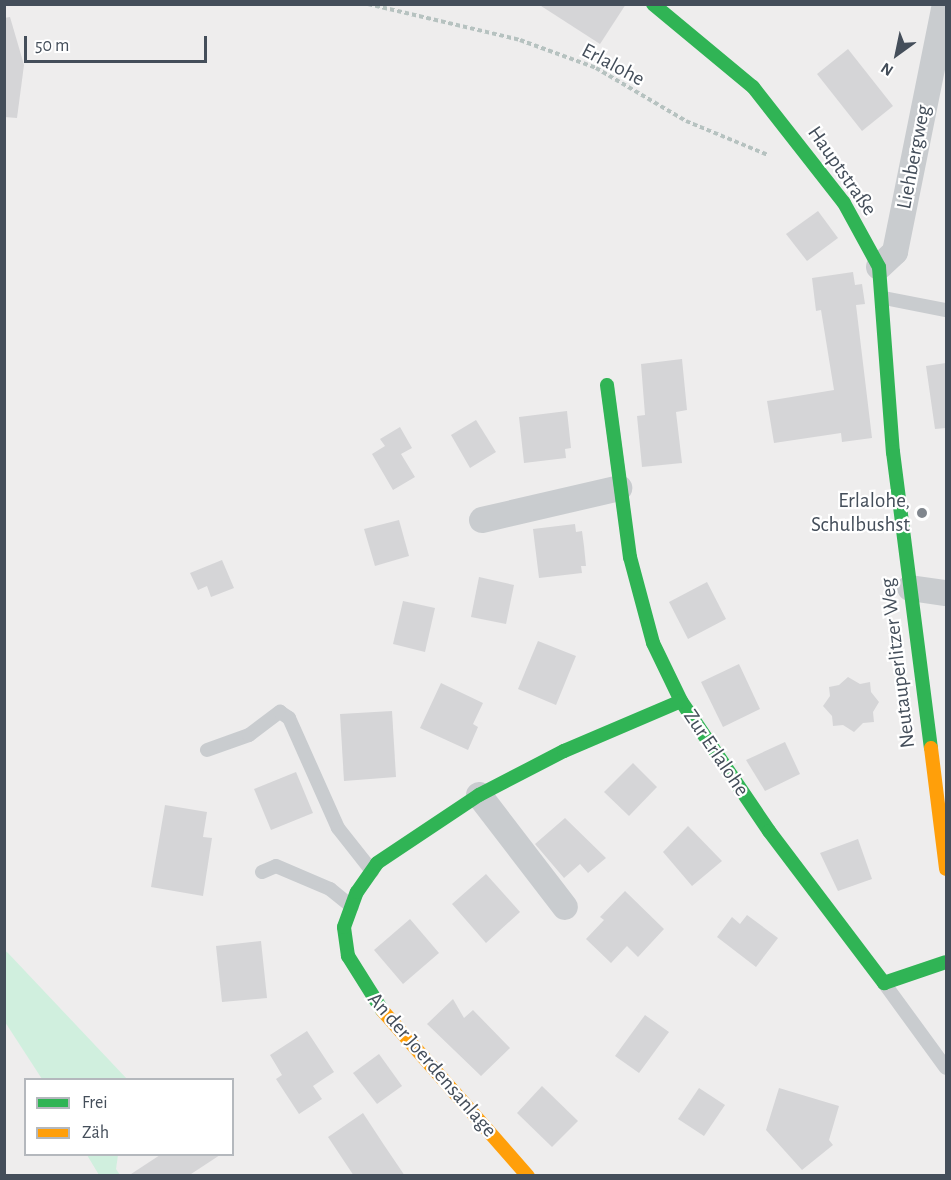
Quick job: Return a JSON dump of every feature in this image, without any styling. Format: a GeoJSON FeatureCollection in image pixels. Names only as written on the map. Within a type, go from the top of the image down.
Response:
{"type":"FeatureCollection","features":[{"type":"Feature","properties":{"kind":"street","name":"Hauptstraße"},"geometry":{"type":"LineString","coordinates":[[653,4],[753,87],[844,203],[879,267],[884,298],[893,452]]}},
{"type":"Feature","properties":{"kind":"street","name":"Liehbergweg"},"geometry":{"type":"LineString","coordinates":[[879,267],[895,252],[940,63],[945,4]]}},
{"type":"Feature","properties":{"kind":"street","name":"Zur Erlalohe"},"geometry":{"type":"LineString","coordinates":[[607,385],[630,557],[653,643],[681,701],[769,831],[884,983]]}},
{"type":"Feature","properties":{"kind":"street","name":"Neutauperlitzer Weg"},"geometry":{"type":"LineString","coordinates":[[893,452],[942,813],[946,869]]}},
{"type":"Feature","properties":{"kind":"street"},"geometry":{"type":"LineString","coordinates":[[482,520],[619,488]]}},
{"type":"Feature","properties":{"kind":"street"},"geometry":{"type":"LineString","coordinates":[[910,588],[946,593]]}},
{"type":"Feature","properties":{"kind":"street","name":"An der Joerdensanlage"},"geometry":{"type":"LineString","coordinates":[[528,1176],[370,997],[348,956],[344,927],[352,907],[377,863],[479,795],[564,751],[681,701]]}},
{"type":"Feature","properties":{"kind":"street"},"geometry":{"type":"LineString","coordinates":[[479,795],[565,907]]}},
{"type":"Feature","properties":{"kind":"street"},"geometry":{"type":"LineString","coordinates":[[884,983],[946,962]]}},
{"type":"Feature","properties":{"kind":"lane"},"geometry":{"type":"LineString","coordinates":[[884,298],[946,310]]}},
{"type":"Feature","properties":{"kind":"lane"},"geometry":{"type":"LineString","coordinates":[[207,750],[249,735],[280,712],[289,718],[338,828],[372,871]]}},
{"type":"Feature","properties":{"kind":"lane"},"geometry":{"type":"LineString","coordinates":[[262,872],[276,866],[330,889],[352,907]]}},
{"type":"Feature","properties":{"kind":"lane","name":"Zur Erlalohe"},"geometry":{"type":"LineString","coordinates":[[884,983],[946,1068]]}},
{"type":"Feature","properties":{"kind":"path","name":"Erlalohe"},"geometry":{"type":"LineString","coordinates":[[368,4],[542,48],[596,68],[686,121],[778,159]]}},
{"type":"Feature","properties":{"kind":"green space"},"geometry":{"type":"Polygon","coordinates":[[[4,950],[126,1078],[41,1078],[5,1022],[4,950]]]}},
{"type":"Feature","properties":{"kind":"green space"},"geometry":{"type":"Polygon","coordinates":[[[88,1156],[118,1156],[116,1169],[120,1175],[99,1175],[88,1156]]]}},
{"type":"Feature","properties":{"kind":"building"},"geometry":{"type":"Polygon","coordinates":[[[538,4],[626,4],[600,44],[538,4]]]}},
{"type":"Feature","properties":{"kind":"building"},"geometry":{"type":"Polygon","coordinates":[[[10,17],[24,65],[17,118],[4,117],[4,18],[10,17]]]}},
{"type":"Feature","properties":{"kind":"building"},"geometry":{"type":"Polygon","coordinates":[[[848,49],[893,106],[862,131],[817,74],[848,49]]]}},
{"type":"Feature","properties":{"kind":"building"},"geometry":{"type":"Polygon","coordinates":[[[818,211],[838,238],[807,261],[786,234],[818,211]]]}},
{"type":"Feature","properties":{"kind":"building"},"geometry":{"type":"Polygon","coordinates":[[[853,272],[855,285],[862,284],[865,304],[856,305],[872,438],[842,442],[841,433],[774,443],[767,401],[834,390],[821,310],[816,311],[812,278],[853,272]]]}},
{"type":"Feature","properties":{"kind":"building"},"geometry":{"type":"Polygon","coordinates":[[[682,359],[687,410],[676,412],[682,463],[642,467],[637,416],[645,415],[641,364],[682,359]]]}},
{"type":"Feature","properties":{"kind":"building"},"geometry":{"type":"Polygon","coordinates":[[[946,363],[946,428],[935,429],[926,366],[946,363]]]}},
{"type":"Feature","properties":{"kind":"building"},"geometry":{"type":"Polygon","coordinates":[[[567,411],[571,448],[565,449],[566,458],[524,463],[519,417],[567,411]]]}},
{"type":"Feature","properties":{"kind":"building"},"geometry":{"type":"Polygon","coordinates":[[[476,420],[496,452],[470,468],[451,435],[476,420]]]}},
{"type":"Feature","properties":{"kind":"building"},"geometry":{"type":"Polygon","coordinates":[[[400,427],[412,448],[401,454],[415,477],[393,490],[372,454],[385,446],[380,439],[400,427]]]}},
{"type":"Feature","properties":{"kind":"building"},"geometry":{"type":"Polygon","coordinates":[[[399,520],[409,556],[375,566],[364,529],[399,520]]]}},
{"type":"Feature","properties":{"kind":"building"},"geometry":{"type":"Polygon","coordinates":[[[575,524],[576,532],[582,531],[586,566],[581,566],[582,573],[539,578],[533,529],[575,524]]]}},
{"type":"Feature","properties":{"kind":"building"},"geometry":{"type":"Polygon","coordinates":[[[222,560],[234,588],[211,597],[207,586],[198,590],[190,573],[222,560]]]}},
{"type":"Feature","properties":{"kind":"building"},"geometry":{"type":"Polygon","coordinates":[[[479,577],[514,585],[506,624],[471,617],[479,577]]]}},
{"type":"Feature","properties":{"kind":"building"},"geometry":{"type":"Polygon","coordinates":[[[707,582],[726,619],[688,639],[669,602],[707,582]]]}},
{"type":"Feature","properties":{"kind":"building"},"geometry":{"type":"Polygon","coordinates":[[[403,601],[435,608],[425,652],[393,644],[403,601]]]}},
{"type":"Feature","properties":{"kind":"building"},"geometry":{"type":"Polygon","coordinates":[[[538,641],[576,656],[556,705],[518,689],[538,641]]]}},
{"type":"Feature","properties":{"kind":"building"},"geometry":{"type":"Polygon","coordinates":[[[739,664],[760,709],[723,727],[701,682],[739,664]]]}},
{"type":"Feature","properties":{"kind":"building"},"geometry":{"type":"Polygon","coordinates":[[[848,677],[860,684],[870,682],[871,692],[879,702],[873,712],[874,722],[863,723],[854,732],[843,725],[833,726],[832,716],[823,706],[830,696],[829,687],[839,685],[848,677]]]}},
{"type":"Feature","properties":{"kind":"building"},"geometry":{"type":"Polygon","coordinates":[[[441,683],[483,703],[473,724],[478,727],[468,750],[420,728],[441,683]]]}},
{"type":"Feature","properties":{"kind":"building"},"geometry":{"type":"Polygon","coordinates":[[[392,711],[396,777],[344,781],[340,714],[392,711]]]}},
{"type":"Feature","properties":{"kind":"building"},"geometry":{"type":"Polygon","coordinates":[[[785,742],[800,774],[765,791],[746,760],[785,742]]]}},
{"type":"Feature","properties":{"kind":"building"},"geometry":{"type":"Polygon","coordinates":[[[633,763],[657,787],[629,816],[604,792],[633,763]]]}},
{"type":"Feature","properties":{"kind":"building"},"geometry":{"type":"Polygon","coordinates":[[[296,772],[313,813],[271,830],[254,789],[296,772]]]}},
{"type":"Feature","properties":{"kind":"building"},"geometry":{"type":"Polygon","coordinates":[[[165,805],[207,812],[203,837],[212,838],[203,896],[151,887],[165,805]]]}},
{"type":"Feature","properties":{"kind":"building"},"geometry":{"type":"Polygon","coordinates":[[[565,818],[606,858],[588,873],[580,864],[564,878],[535,844],[565,818]]]}},
{"type":"Feature","properties":{"kind":"building"},"geometry":{"type":"Polygon","coordinates":[[[688,826],[722,861],[692,886],[663,852],[688,826]]]}},
{"type":"Feature","properties":{"kind":"building"},"geometry":{"type":"Polygon","coordinates":[[[858,839],[872,879],[838,891],[820,853],[858,839]]]}},
{"type":"Feature","properties":{"kind":"building"},"geometry":{"type":"Polygon","coordinates":[[[486,874],[520,912],[486,943],[452,904],[486,874]]]}},
{"type":"Feature","properties":{"kind":"building"},"geometry":{"type":"Polygon","coordinates":[[[625,891],[664,929],[638,957],[627,946],[611,963],[586,939],[604,920],[600,917],[625,891]]]}},
{"type":"Feature","properties":{"kind":"building"},"geometry":{"type":"Polygon","coordinates":[[[747,915],[778,938],[756,967],[717,937],[732,917],[740,924],[747,915]]]}},
{"type":"Feature","properties":{"kind":"building"},"geometry":{"type":"Polygon","coordinates":[[[410,919],[439,953],[403,984],[374,950],[410,919]]]}},
{"type":"Feature","properties":{"kind":"building"},"geometry":{"type":"Polygon","coordinates":[[[261,941],[267,998],[222,1002],[216,946],[261,941]]]}},
{"type":"Feature","properties":{"kind":"building"},"geometry":{"type":"Polygon","coordinates":[[[453,999],[464,1018],[473,1010],[510,1048],[481,1076],[427,1024],[453,999]]]}},
{"type":"Feature","properties":{"kind":"building"},"geometry":{"type":"Polygon","coordinates":[[[645,1015],[669,1032],[639,1073],[615,1056],[645,1015]]]}},
{"type":"Feature","properties":{"kind":"building"},"geometry":{"type":"Polygon","coordinates":[[[307,1031],[334,1072],[313,1086],[322,1099],[299,1114],[276,1079],[282,1075],[270,1055],[307,1031]]]}},
{"type":"Feature","properties":{"kind":"building"},"geometry":{"type":"Polygon","coordinates":[[[379,1054],[402,1086],[377,1104],[353,1073],[379,1054]]]}},
{"type":"Feature","properties":{"kind":"building"},"geometry":{"type":"Polygon","coordinates":[[[542,1086],[578,1121],[552,1147],[517,1113],[542,1086]]]}},
{"type":"Feature","properties":{"kind":"building"},"geometry":{"type":"Polygon","coordinates":[[[699,1088],[725,1105],[704,1136],[678,1119],[699,1088]]]}},
{"type":"Feature","properties":{"kind":"building"},"geometry":{"type":"Polygon","coordinates":[[[779,1088],[839,1106],[829,1140],[833,1145],[802,1170],[766,1130],[779,1088]]]}},
{"type":"Feature","properties":{"kind":"building"},"geometry":{"type":"Polygon","coordinates":[[[363,1113],[405,1176],[354,1176],[328,1137],[363,1113]]]}},
{"type":"Feature","properties":{"kind":"building"},"geometry":{"type":"Polygon","coordinates":[[[158,1156],[218,1156],[188,1176],[128,1176],[158,1156]]]}},
{"type":"Feature","properties":{"kind":"traffic: fast"},"geometry":{"type":"LineString","coordinates":[[653,4],[753,87],[844,203],[879,267],[893,452],[931,748]]}},
{"type":"Feature","properties":{"kind":"traffic: fast"},"geometry":{"type":"LineString","coordinates":[[607,385],[630,557],[653,643],[681,701],[769,831],[884,983],[946,962]]}},
{"type":"Feature","properties":{"kind":"traffic: fast"},"geometry":{"type":"LineString","coordinates":[[382,1010],[348,956],[344,927],[357,892],[377,863],[479,795],[564,751],[681,701]]}},
{"type":"Feature","properties":{"kind":"traffic: slow"},"geometry":{"type":"LineString","coordinates":[[931,748],[946,869]]}},
{"type":"Feature","properties":{"kind":"traffic: slow"},"geometry":{"type":"LineString","coordinates":[[382,1010],[528,1176]]}},
{"type":"Feature","properties":{"kind":"place","name":"Erlalohe, Schulbushst"},"geometry":{"type":"Point","coordinates":[922,513]}}]}
